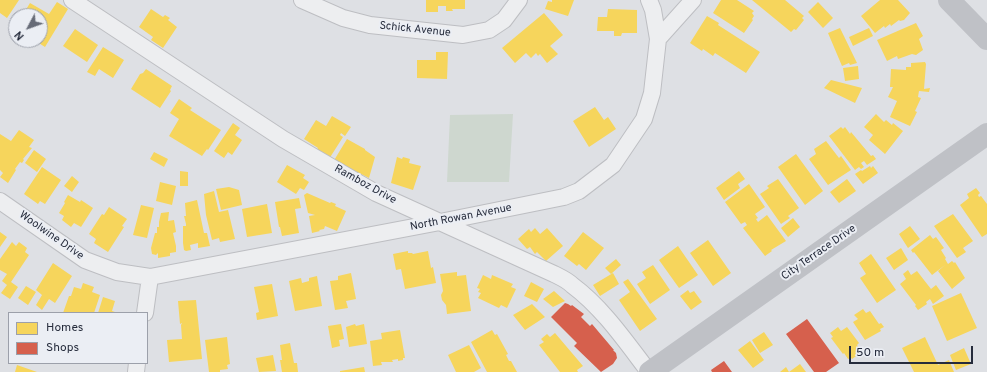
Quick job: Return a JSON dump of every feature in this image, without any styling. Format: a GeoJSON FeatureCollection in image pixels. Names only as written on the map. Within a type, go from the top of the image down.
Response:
{"type":"FeatureCollection","features":[{"type":"Feature","properties":{"kind":"street","name":"Ramboz Drive"},"geometry":{"type":"LineString","coordinates":[[72,0],[283,139],[376,194],[554,274],[572,285],[598,308],[650,372]]}},
{"type":"Feature","properties":{"kind":"street","name":"Schick Avenue"},"geometry":{"type":"LineString","coordinates":[[302,0],[343,18],[370,25],[463,35],[489,30],[504,20],[519,0]]}},
{"type":"Feature","properties":{"kind":"street","name":"North Rowan Avenue"},"geometry":{"type":"LineString","coordinates":[[150,277],[440,222],[564,197],[579,191],[613,165],[644,118],[652,93],[658,39],[654,10],[649,0]]}},
{"type":"Feature","properties":{"kind":"street"},"geometry":{"type":"LineString","coordinates":[[658,39],[693,0]]}},
{"type":"Feature","properties":{"kind":"street"},"geometry":{"type":"LineString","coordinates":[[949,0],[987,39]]}},
{"type":"Feature","properties":{"kind":"street","name":"City Terrace Drive"},"geometry":{"type":"LineString","coordinates":[[650,372],[987,134]]}},
{"type":"Feature","properties":{"kind":"street","name":"Woolwine Drive"},"geometry":{"type":"LineString","coordinates":[[0,201],[85,260],[117,272],[150,277]]}},
{"type":"Feature","properties":{"kind":"street"},"geometry":{"type":"LineString","coordinates":[[145,312],[150,277]]}},
{"type":"Feature","properties":{"kind":"shaded area"},"geometry":{"type":"Polygon","coordinates":[[[513,114],[509,182],[447,182],[450,115],[513,114]]]}},
{"type":"Feature","properties":{"kind":"building: Homes"},"geometry":{"type":"Polygon","coordinates":[[[0,0],[19,0],[14,8],[8,8],[7,18],[0,13],[0,0]]]}},
{"type":"Feature","properties":{"kind":"building: Homes"},"geometry":{"type":"Polygon","coordinates":[[[426,0],[465,0],[465,9],[452,9],[453,11],[446,11],[446,6],[438,6],[438,12],[426,12],[426,0]]]}},
{"type":"Feature","properties":{"kind":"building: Homes"},"geometry":{"type":"Polygon","coordinates":[[[552,0],[574,0],[568,16],[545,9],[548,1],[552,2],[552,0]]]}},
{"type":"Feature","properties":{"kind":"building: Homes"},"geometry":{"type":"Polygon","coordinates":[[[721,0],[737,0],[754,11],[752,13],[754,16],[752,19],[753,20],[744,33],[713,13],[721,0]]]}},
{"type":"Feature","properties":{"kind":"building: Homes"},"geometry":{"type":"Polygon","coordinates":[[[752,0],[785,0],[804,16],[802,18],[804,20],[796,30],[794,29],[791,32],[752,0]]]}},
{"type":"Feature","properties":{"kind":"building: Homes"},"geometry":{"type":"Polygon","coordinates":[[[880,0],[898,0],[910,13],[904,20],[899,20],[891,26],[890,24],[885,28],[884,26],[875,33],[861,16],[880,0]]]}},
{"type":"Feature","properties":{"kind":"building: Homes"},"geometry":{"type":"Polygon","coordinates":[[[57,2],[68,9],[48,42],[48,13],[57,2]]]}},
{"type":"Feature","properties":{"kind":"building: Homes"},"geometry":{"type":"Polygon","coordinates":[[[818,2],[833,18],[823,28],[808,12],[818,2]]]}},
{"type":"Feature","properties":{"kind":"building: Homes"},"geometry":{"type":"Polygon","coordinates":[[[30,3],[39,8],[27,8],[30,3]]]}},
{"type":"Feature","properties":{"kind":"building: Homes"},"geometry":{"type":"Polygon","coordinates":[[[151,9],[163,17],[165,15],[170,18],[168,20],[177,27],[163,48],[151,40],[153,37],[139,27],[151,9]]]}},
{"type":"Feature","properties":{"kind":"building: Homes"},"geometry":{"type":"Polygon","coordinates":[[[608,9],[637,10],[637,33],[622,33],[621,36],[614,36],[614,31],[597,31],[598,17],[607,17],[608,9]]]}},
{"type":"Feature","properties":{"kind":"building: Homes"},"geometry":{"type":"Polygon","coordinates":[[[544,13],[563,35],[550,46],[558,54],[547,63],[540,54],[538,56],[536,53],[531,58],[526,53],[515,63],[502,48],[544,13]]]}},
{"type":"Feature","properties":{"kind":"building: Homes"},"geometry":{"type":"Polygon","coordinates":[[[707,16],[719,23],[718,25],[760,52],[746,73],[715,53],[713,56],[690,43],[707,16]]]}},
{"type":"Feature","properties":{"kind":"building: Homes"},"geometry":{"type":"Polygon","coordinates":[[[916,23],[923,36],[919,39],[923,50],[916,55],[912,54],[898,59],[897,56],[887,61],[877,40],[916,23]]]}},
{"type":"Feature","properties":{"kind":"building: Homes"},"geometry":{"type":"Polygon","coordinates":[[[840,28],[857,63],[850,65],[849,63],[842,66],[828,33],[840,28]]]}},
{"type":"Feature","properties":{"kind":"building: Homes"},"geometry":{"type":"Polygon","coordinates":[[[869,28],[873,36],[853,46],[849,37],[869,28]]]}},
{"type":"Feature","properties":{"kind":"building: Homes"},"geometry":{"type":"Polygon","coordinates":[[[75,29],[98,45],[87,62],[63,46],[75,29]]]}},
{"type":"Feature","properties":{"kind":"building: Homes"},"geometry":{"type":"Polygon","coordinates":[[[103,47],[124,60],[113,78],[99,69],[95,76],[87,72],[103,47]]]}},
{"type":"Feature","properties":{"kind":"building: Homes"},"geometry":{"type":"Polygon","coordinates":[[[436,52],[448,52],[447,79],[417,78],[417,60],[436,60],[436,52]]]}},
{"type":"Feature","properties":{"kind":"building: Homes"},"geometry":{"type":"Polygon","coordinates":[[[925,62],[924,89],[930,88],[929,92],[919,91],[918,97],[921,98],[915,111],[917,112],[910,126],[890,117],[897,101],[888,97],[893,87],[890,87],[891,69],[906,70],[906,67],[911,67],[911,63],[925,62]]]}},
{"type":"Feature","properties":{"kind":"building: Homes"},"geometry":{"type":"Polygon","coordinates":[[[858,66],[859,79],[845,81],[843,68],[858,66]]]}},
{"type":"Feature","properties":{"kind":"building: Homes"},"geometry":{"type":"Polygon","coordinates":[[[146,69],[172,86],[171,91],[160,108],[131,89],[140,74],[146,69]]]}},
{"type":"Feature","properties":{"kind":"building: Homes"},"geometry":{"type":"Polygon","coordinates":[[[831,80],[862,88],[855,103],[824,88],[831,80]]]}},
{"type":"Feature","properties":{"kind":"building: Homes"},"geometry":{"type":"Polygon","coordinates":[[[179,99],[192,108],[190,110],[221,130],[208,150],[207,149],[202,156],[169,136],[179,119],[170,113],[179,99]]]}},
{"type":"Feature","properties":{"kind":"building: Homes"},"geometry":{"type":"Polygon","coordinates":[[[595,107],[604,120],[608,117],[616,129],[589,147],[573,121],[595,107]]]}},
{"type":"Feature","properties":{"kind":"building: Homes"},"geometry":{"type":"Polygon","coordinates":[[[876,114],[884,122],[886,120],[892,125],[893,123],[903,131],[885,154],[869,140],[873,135],[864,127],[876,114]]]}},
{"type":"Feature","properties":{"kind":"building: Homes"},"geometry":{"type":"Polygon","coordinates":[[[332,116],[351,127],[345,136],[341,133],[340,135],[343,137],[329,159],[316,151],[318,148],[304,139],[316,120],[326,126],[332,116]]]}},
{"type":"Feature","properties":{"kind":"building: Homes"},"geometry":{"type":"Polygon","coordinates":[[[233,123],[240,128],[235,135],[242,140],[232,155],[228,152],[224,158],[214,151],[233,123]]]}},
{"type":"Feature","properties":{"kind":"building: Homes"},"geometry":{"type":"Polygon","coordinates":[[[841,127],[843,129],[845,127],[850,134],[851,132],[871,156],[873,155],[876,159],[867,165],[864,161],[861,163],[864,167],[861,169],[859,167],[855,170],[829,136],[841,127]]]}},
{"type":"Feature","properties":{"kind":"building: Homes"},"geometry":{"type":"Polygon","coordinates":[[[19,130],[34,140],[29,147],[32,148],[23,159],[24,160],[22,163],[20,162],[15,169],[16,170],[8,183],[0,177],[3,173],[0,170],[0,134],[11,141],[19,130]]]}},
{"type":"Feature","properties":{"kind":"building: Homes"},"geometry":{"type":"Polygon","coordinates":[[[347,139],[365,149],[375,157],[369,178],[355,171],[353,175],[333,162],[347,139]]]}},
{"type":"Feature","properties":{"kind":"building: Homes"},"geometry":{"type":"Polygon","coordinates":[[[826,141],[839,158],[841,156],[851,170],[828,185],[809,159],[816,154],[814,149],[826,141]]]}},
{"type":"Feature","properties":{"kind":"building: Homes"},"geometry":{"type":"Polygon","coordinates":[[[34,150],[46,159],[37,172],[25,163],[34,150]]]}},
{"type":"Feature","properties":{"kind":"building: Homes"},"geometry":{"type":"Polygon","coordinates":[[[154,152],[168,159],[164,167],[150,159],[154,152]]]}},
{"type":"Feature","properties":{"kind":"building: Homes"},"geometry":{"type":"Polygon","coordinates":[[[796,154],[823,191],[805,205],[778,167],[796,154]]]}},
{"type":"Feature","properties":{"kind":"building: Homes"},"geometry":{"type":"Polygon","coordinates":[[[397,157],[402,159],[403,157],[410,159],[409,163],[421,166],[413,190],[391,183],[397,157]]]}},
{"type":"Feature","properties":{"kind":"building: Homes"},"geometry":{"type":"Polygon","coordinates":[[[287,165],[305,175],[303,178],[309,182],[304,190],[300,188],[296,194],[277,182],[287,165]]]}},
{"type":"Feature","properties":{"kind":"building: Homes"},"geometry":{"type":"Polygon","coordinates":[[[870,166],[871,168],[873,166],[878,173],[863,184],[855,174],[870,166]]]}},
{"type":"Feature","properties":{"kind":"building: Homes"},"geometry":{"type":"Polygon","coordinates":[[[42,167],[61,180],[45,204],[40,201],[38,204],[24,194],[42,167]]]}},
{"type":"Feature","properties":{"kind":"building: Homes"},"geometry":{"type":"Polygon","coordinates":[[[180,171],[188,172],[188,186],[180,186],[180,171]]]}},
{"type":"Feature","properties":{"kind":"building: Homes"},"geometry":{"type":"Polygon","coordinates":[[[739,171],[745,179],[738,184],[740,188],[724,200],[716,188],[739,171]]]}},
{"type":"Feature","properties":{"kind":"building: Homes"},"geometry":{"type":"Polygon","coordinates":[[[72,176],[79,182],[72,192],[64,186],[72,176]]]}},
{"type":"Feature","properties":{"kind":"building: Homes"},"geometry":{"type":"Polygon","coordinates":[[[778,179],[799,208],[788,216],[790,218],[781,224],[760,194],[769,188],[767,186],[778,179]]]}},
{"type":"Feature","properties":{"kind":"building: Homes"},"geometry":{"type":"Polygon","coordinates":[[[847,179],[856,191],[839,203],[830,192],[847,179]]]}},
{"type":"Feature","properties":{"kind":"building: Homes"},"geometry":{"type":"Polygon","coordinates":[[[160,182],[176,186],[172,205],[156,201],[160,182]]]}},
{"type":"Feature","properties":{"kind":"building: Homes"},"geometry":{"type":"Polygon","coordinates":[[[749,184],[765,207],[755,214],[758,218],[756,219],[758,222],[767,215],[786,241],[771,250],[772,251],[765,256],[743,228],[747,225],[745,222],[741,224],[725,202],[749,184]]]}},
{"type":"Feature","properties":{"kind":"building: Homes"},"geometry":{"type":"Polygon","coordinates":[[[229,187],[239,190],[242,205],[221,210],[216,189],[229,187]]]}},
{"type":"Feature","properties":{"kind":"building: Homes"},"geometry":{"type":"Polygon","coordinates":[[[976,188],[980,193],[978,195],[979,197],[981,196],[987,204],[987,234],[982,237],[960,205],[969,198],[967,194],[976,188]]]}},
{"type":"Feature","properties":{"kind":"building: Homes"},"geometry":{"type":"Polygon","coordinates":[[[214,191],[219,212],[228,210],[235,239],[220,242],[219,238],[212,240],[206,215],[204,194],[214,191]]]}},
{"type":"Feature","properties":{"kind":"building: Homes"},"geometry":{"type":"Polygon","coordinates":[[[307,193],[336,204],[335,206],[346,211],[337,231],[325,226],[324,229],[312,233],[309,216],[315,215],[308,213],[304,195],[307,193]]]}},
{"type":"Feature","properties":{"kind":"building: Homes"},"geometry":{"type":"Polygon","coordinates":[[[68,195],[80,202],[81,200],[93,208],[81,227],[74,223],[71,227],[62,220],[64,216],[59,213],[68,195]]]}},
{"type":"Feature","properties":{"kind":"building: Homes"},"geometry":{"type":"Polygon","coordinates":[[[299,198],[301,208],[295,209],[299,233],[282,236],[275,202],[299,198]]]}},
{"type":"Feature","properties":{"kind":"building: Homes"},"geometry":{"type":"Polygon","coordinates":[[[197,200],[204,233],[207,233],[210,246],[198,248],[198,243],[190,245],[191,250],[186,251],[184,250],[183,243],[183,226],[186,226],[184,216],[186,216],[185,203],[197,200]]]}},
{"type":"Feature","properties":{"kind":"building: Homes"},"geometry":{"type":"Polygon","coordinates":[[[267,204],[272,233],[247,237],[242,209],[267,204]]]}},
{"type":"Feature","properties":{"kind":"building: Homes"},"geometry":{"type":"Polygon","coordinates":[[[141,205],[154,208],[147,238],[133,235],[141,205]]]}},
{"type":"Feature","properties":{"kind":"building: Homes"},"geometry":{"type":"Polygon","coordinates":[[[109,207],[127,219],[122,226],[124,227],[108,252],[94,243],[96,239],[89,234],[102,214],[104,215],[109,207]]]}},
{"type":"Feature","properties":{"kind":"building: Homes"},"geometry":{"type":"Polygon","coordinates":[[[169,212],[168,221],[174,220],[176,232],[173,233],[176,252],[170,253],[170,256],[158,258],[158,253],[156,255],[152,254],[151,248],[155,233],[157,233],[157,227],[159,227],[161,213],[169,212]]]}},
{"type":"Feature","properties":{"kind":"building: Homes"},"geometry":{"type":"Polygon","coordinates":[[[953,214],[973,241],[963,248],[966,252],[957,258],[934,226],[953,214]]]}},
{"type":"Feature","properties":{"kind":"building: Homes"},"geometry":{"type":"Polygon","coordinates":[[[793,218],[800,227],[788,237],[781,228],[793,218]]]}},
{"type":"Feature","properties":{"kind":"building: Homes"},"geometry":{"type":"Polygon","coordinates":[[[910,226],[920,239],[908,248],[899,234],[910,226]]]}},
{"type":"Feature","properties":{"kind":"building: Homes"},"geometry":{"type":"Polygon","coordinates":[[[535,228],[540,234],[547,228],[563,246],[546,261],[537,252],[535,254],[530,247],[527,249],[518,239],[529,229],[531,232],[535,228]]]}},
{"type":"Feature","properties":{"kind":"building: Homes"},"geometry":{"type":"Polygon","coordinates":[[[0,232],[7,237],[0,247],[0,232]]]}},
{"type":"Feature","properties":{"kind":"building: Homes"},"geometry":{"type":"Polygon","coordinates":[[[583,232],[604,248],[586,270],[579,264],[577,266],[564,256],[583,232]]]}},
{"type":"Feature","properties":{"kind":"building: Homes"},"geometry":{"type":"Polygon","coordinates":[[[930,235],[933,239],[936,237],[944,248],[941,250],[948,264],[952,261],[954,263],[955,262],[965,278],[952,289],[938,271],[945,265],[932,275],[911,250],[930,235]]]}},
{"type":"Feature","properties":{"kind":"building: Homes"},"geometry":{"type":"Polygon","coordinates":[[[708,240],[731,273],[713,286],[690,253],[708,240]]]}},
{"type":"Feature","properties":{"kind":"building: Homes"},"geometry":{"type":"Polygon","coordinates":[[[12,242],[16,246],[19,242],[27,248],[25,252],[29,255],[11,282],[18,287],[10,299],[1,293],[7,285],[2,281],[7,274],[0,270],[0,259],[12,242]]]}},
{"type":"Feature","properties":{"kind":"building: Homes"},"geometry":{"type":"Polygon","coordinates":[[[678,246],[698,275],[679,288],[659,260],[678,246]]]}},
{"type":"Feature","properties":{"kind":"building: Homes"},"geometry":{"type":"Polygon","coordinates":[[[901,248],[908,260],[894,270],[886,258],[901,248]]]}},
{"type":"Feature","properties":{"kind":"building: Homes"},"geometry":{"type":"Polygon","coordinates":[[[408,251],[408,253],[413,254],[428,251],[431,268],[433,267],[436,283],[405,289],[401,269],[396,270],[393,254],[408,251]]]}},
{"type":"Feature","properties":{"kind":"building: Homes"},"geometry":{"type":"Polygon","coordinates":[[[871,254],[896,290],[877,303],[860,278],[866,274],[859,263],[871,254]]]}},
{"type":"Feature","properties":{"kind":"building: Homes"},"geometry":{"type":"Polygon","coordinates":[[[616,259],[621,265],[611,274],[605,268],[616,259]]]}},
{"type":"Feature","properties":{"kind":"building: Homes"},"geometry":{"type":"Polygon","coordinates":[[[53,263],[72,276],[55,303],[49,299],[42,310],[36,305],[42,295],[36,290],[53,263]]]}},
{"type":"Feature","properties":{"kind":"building: Homes"},"geometry":{"type":"Polygon","coordinates":[[[653,265],[670,290],[650,304],[637,284],[646,278],[642,272],[653,265]]]}},
{"type":"Feature","properties":{"kind":"building: Homes"},"geometry":{"type":"Polygon","coordinates":[[[908,270],[911,275],[917,271],[931,289],[936,285],[944,296],[933,304],[930,299],[926,302],[927,304],[918,310],[915,306],[916,305],[900,284],[906,279],[903,274],[908,270]]]}},
{"type":"Feature","properties":{"kind":"building: Homes"},"geometry":{"type":"Polygon","coordinates":[[[457,272],[457,276],[466,275],[471,311],[447,314],[446,305],[442,300],[441,295],[443,291],[440,274],[457,272]]]}},
{"type":"Feature","properties":{"kind":"building: Homes"},"geometry":{"type":"Polygon","coordinates":[[[351,273],[356,299],[346,301],[348,308],[335,310],[330,281],[338,280],[338,276],[351,273]]]}},
{"type":"Feature","properties":{"kind":"building: Homes"},"geometry":{"type":"Polygon","coordinates":[[[613,273],[619,284],[600,296],[593,285],[613,273]]]}},
{"type":"Feature","properties":{"kind":"building: Homes"},"geometry":{"type":"Polygon","coordinates":[[[483,275],[491,279],[492,275],[513,284],[511,287],[516,289],[507,308],[501,305],[499,308],[478,298],[481,293],[478,292],[480,289],[477,288],[483,275]]]}},
{"type":"Feature","properties":{"kind":"building: Homes"},"geometry":{"type":"Polygon","coordinates":[[[317,276],[322,306],[295,311],[289,281],[301,278],[302,283],[309,281],[309,278],[317,276]]]}},
{"type":"Feature","properties":{"kind":"building: Homes"},"geometry":{"type":"Polygon","coordinates":[[[628,279],[657,319],[640,331],[619,300],[630,292],[623,282],[628,279]]]}},
{"type":"Feature","properties":{"kind":"building: Homes"},"geometry":{"type":"Polygon","coordinates":[[[531,282],[544,289],[537,302],[524,296],[531,282]]]}},
{"type":"Feature","properties":{"kind":"building: Homes"},"geometry":{"type":"Polygon","coordinates":[[[83,283],[94,287],[92,292],[100,295],[94,312],[63,312],[74,287],[81,289],[83,283]]]}},
{"type":"Feature","properties":{"kind":"building: Homes"},"geometry":{"type":"Polygon","coordinates":[[[272,284],[278,316],[257,320],[256,313],[259,312],[254,287],[272,284]]]}},
{"type":"Feature","properties":{"kind":"building: Homes"},"geometry":{"type":"Polygon","coordinates":[[[26,286],[36,292],[28,305],[18,298],[26,286]]]}},
{"type":"Feature","properties":{"kind":"building: Homes"},"geometry":{"type":"Polygon","coordinates":[[[688,290],[690,293],[694,291],[702,302],[691,310],[680,296],[688,290]]]}},
{"type":"Feature","properties":{"kind":"building: Homes"},"geometry":{"type":"Polygon","coordinates":[[[554,291],[565,301],[553,307],[543,299],[554,291]]]}},
{"type":"Feature","properties":{"kind":"building: Homes"},"geometry":{"type":"Polygon","coordinates":[[[961,293],[977,328],[947,341],[932,306],[961,293]]]}},
{"type":"Feature","properties":{"kind":"building: Homes"},"geometry":{"type":"Polygon","coordinates":[[[103,297],[115,301],[112,311],[115,312],[98,312],[103,297]]]}},
{"type":"Feature","properties":{"kind":"building: Homes"},"geometry":{"type":"Polygon","coordinates":[[[196,300],[202,359],[169,362],[167,340],[182,339],[182,323],[180,324],[178,301],[196,300]]]}},
{"type":"Feature","properties":{"kind":"building: Homes"},"geometry":{"type":"Polygon","coordinates":[[[532,304],[545,317],[525,330],[513,315],[532,304]]]}},
{"type":"Feature","properties":{"kind":"building: Homes"},"geometry":{"type":"Polygon","coordinates":[[[863,309],[866,313],[870,311],[879,324],[881,323],[884,327],[880,329],[881,331],[865,340],[853,322],[858,319],[854,315],[863,309]]]}},
{"type":"Feature","properties":{"kind":"building: Homes"},"geometry":{"type":"Polygon","coordinates":[[[341,324],[344,339],[339,340],[340,346],[332,348],[328,326],[341,324]]]}},
{"type":"Feature","properties":{"kind":"building: Homes"},"geometry":{"type":"Polygon","coordinates":[[[355,324],[356,326],[364,324],[367,344],[349,347],[346,327],[355,324]]]}},
{"type":"Feature","properties":{"kind":"building: Homes"},"geometry":{"type":"Polygon","coordinates":[[[838,327],[841,331],[847,327],[859,343],[857,345],[862,352],[852,359],[848,359],[844,353],[843,354],[831,338],[833,337],[830,333],[838,327]]]}},
{"type":"Feature","properties":{"kind":"building: Homes"},"geometry":{"type":"Polygon","coordinates":[[[400,330],[405,358],[398,361],[398,359],[392,360],[393,362],[381,362],[382,365],[373,366],[370,341],[382,339],[381,333],[400,330]]]}},
{"type":"Feature","properties":{"kind":"building: Homes"},"geometry":{"type":"Polygon","coordinates":[[[492,330],[495,335],[497,334],[508,354],[506,355],[509,361],[511,361],[517,372],[487,372],[471,342],[492,330]]]}},
{"type":"Feature","properties":{"kind":"building: Homes"},"geometry":{"type":"Polygon","coordinates":[[[764,332],[773,345],[760,353],[752,340],[764,332]]]}},
{"type":"Feature","properties":{"kind":"building: Homes"},"geometry":{"type":"Polygon","coordinates":[[[555,333],[583,366],[577,370],[578,372],[560,372],[539,345],[544,342],[541,339],[547,334],[550,337],[555,333]]]}},
{"type":"Feature","properties":{"kind":"building: Homes"},"geometry":{"type":"Polygon","coordinates":[[[227,337],[230,364],[227,365],[228,369],[220,370],[220,372],[209,372],[205,340],[227,337]]]}},
{"type":"Feature","properties":{"kind":"building: Homes"},"geometry":{"type":"Polygon","coordinates":[[[925,337],[938,365],[949,360],[954,372],[914,372],[902,348],[925,337]]]}},
{"type":"Feature","properties":{"kind":"building: Homes"},"geometry":{"type":"Polygon","coordinates":[[[750,341],[764,360],[753,368],[738,350],[750,341]]]}},
{"type":"Feature","properties":{"kind":"building: Homes"},"geometry":{"type":"Polygon","coordinates":[[[290,343],[294,363],[297,363],[298,372],[282,372],[280,345],[290,343]]]}},
{"type":"Feature","properties":{"kind":"building: Homes"},"geometry":{"type":"Polygon","coordinates":[[[469,345],[481,368],[474,372],[456,372],[448,355],[469,345]]]}},
{"type":"Feature","properties":{"kind":"building: Homes"},"geometry":{"type":"Polygon","coordinates":[[[964,348],[971,364],[956,370],[950,355],[964,348]]]}},
{"type":"Feature","properties":{"kind":"building: Homes"},"geometry":{"type":"Polygon","coordinates":[[[273,355],[276,371],[259,372],[256,358],[273,355]]]}},
{"type":"Feature","properties":{"kind":"building: Homes"},"geometry":{"type":"Polygon","coordinates":[[[800,364],[806,372],[789,372],[800,364]]]}},
{"type":"Feature","properties":{"kind":"building: Homes"},"geometry":{"type":"Polygon","coordinates":[[[17,365],[37,372],[15,372],[17,365]]]}},
{"type":"Feature","properties":{"kind":"building: Homes"},"geometry":{"type":"Polygon","coordinates":[[[364,367],[365,372],[340,372],[340,371],[364,367]]]}},
{"type":"Feature","properties":{"kind":"building: Homes"},"geometry":{"type":"Polygon","coordinates":[[[786,367],[789,372],[780,372],[786,367]]]}},
{"type":"Feature","properties":{"kind":"building: Shops"},"geometry":{"type":"Polygon","coordinates":[[[565,303],[571,306],[572,305],[584,314],[581,317],[590,326],[592,324],[616,353],[617,358],[613,364],[601,372],[574,346],[577,343],[551,317],[565,303]]]}},
{"type":"Feature","properties":{"kind":"building: Shops"},"geometry":{"type":"Polygon","coordinates":[[[807,319],[839,363],[826,372],[814,372],[786,334],[807,319]]]}},
{"type":"Feature","properties":{"kind":"building: Shops"},"geometry":{"type":"Polygon","coordinates":[[[724,361],[732,372],[712,372],[711,370],[724,361]]]}}]}
